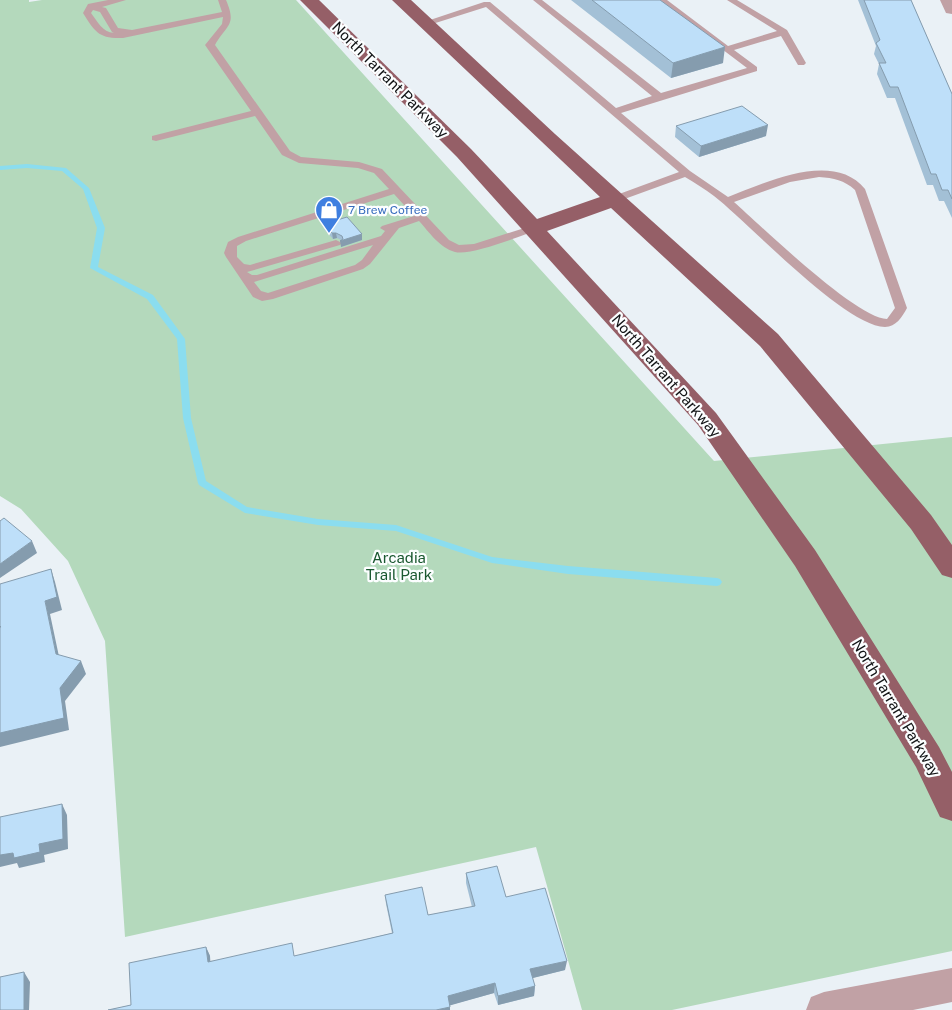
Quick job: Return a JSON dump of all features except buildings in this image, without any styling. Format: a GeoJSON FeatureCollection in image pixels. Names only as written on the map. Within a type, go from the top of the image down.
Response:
{"type":"FeatureCollection","features":[{"type":"Feature","properties":{"kind":"main road","name":"North Tarrant Parkway"},"geometry":{"type":"LineString","coordinates":[[310,0],[464,153],[707,419],[806,558],[928,757],[952,806]]}},
{"type":"Feature","properties":{"kind":"main road"},"geometry":{"type":"LineString","coordinates":[[401,0],[769,340],[922,522],[952,567]]}},
{"type":"Feature","properties":{"kind":"main road"},"geometry":{"type":"LineString","coordinates":[[534,228],[615,199]]}},
{"type":"Feature","properties":{"kind":"street"},"geometry":{"type":"LineString","coordinates":[[948,0],[952,9]]}},
{"type":"Feature","properties":{"kind":"street"},"geometry":{"type":"LineString","coordinates":[[824,1010],[952,985]]}},
{"type":"Feature","properties":{"kind":"lane"},"geometry":{"type":"LineString","coordinates":[[122,0],[91,6],[87,13],[98,30],[103,34],[110,36],[132,33],[228,13]]}},
{"type":"Feature","properties":{"kind":"lane"},"geometry":{"type":"LineString","coordinates":[[222,0],[228,13],[226,26],[216,35],[210,45],[286,153],[299,160],[359,165],[378,171],[445,242],[457,249],[475,247],[534,228]]}},
{"type":"Feature","properties":{"kind":"lane"},"geometry":{"type":"LineString","coordinates":[[426,23],[485,2],[499,0]]}},
{"type":"Feature","properties":{"kind":"lane"},"geometry":{"type":"LineString","coordinates":[[537,0],[658,97]]}},
{"type":"Feature","properties":{"kind":"lane"},"geometry":{"type":"LineString","coordinates":[[614,112],[754,69],[661,0]]}},
{"type":"Feature","properties":{"kind":"lane"},"geometry":{"type":"LineString","coordinates":[[730,0],[784,32],[801,63]]}},
{"type":"Feature","properties":{"kind":"lane"},"geometry":{"type":"LineString","coordinates":[[485,2],[686,173],[726,201],[812,277],[865,318],[884,324],[894,320],[901,308],[860,189],[849,179],[830,174],[804,174],[726,201]]}},
{"type":"Feature","properties":{"kind":"lane"},"geometry":{"type":"LineString","coordinates":[[91,6],[103,10],[115,30],[132,33]]}},
{"type":"Feature","properties":{"kind":"lane"},"geometry":{"type":"LineString","coordinates":[[728,49],[784,32]]}},
{"type":"Feature","properties":{"kind":"lane"},"geometry":{"type":"LineString","coordinates":[[156,138],[257,112]]}},
{"type":"Feature","properties":{"kind":"lane"},"geometry":{"type":"LineString","coordinates":[[615,199],[686,173]]}},
{"type":"Feature","properties":{"kind":"lane"},"geometry":{"type":"LineString","coordinates":[[395,225],[366,262],[359,267],[269,296],[257,294],[230,253],[232,244],[242,239],[396,190]]}},
{"type":"Feature","properties":{"kind":"lane"},"geometry":{"type":"LineString","coordinates":[[362,235],[422,216]]}},
{"type":"Feature","properties":{"kind":"lane"},"geometry":{"type":"LineString","coordinates":[[248,281],[385,238]]}},
{"type":"Feature","properties":{"kind":"lane"},"geometry":{"type":"LineString","coordinates":[[237,266],[244,269],[251,268],[336,243]]}},
{"type":"Feature","properties":{"kind":"green space","name":"Arcadia Trail Park"},"geometry":{"type":"Polygon","coordinates":[[[0,0],[29,0],[29,2],[42,0],[296,0],[714,461],[952,437],[952,951],[672,1010],[582,1010],[536,847],[125,937],[105,641],[68,561],[21,509],[0,496],[0,0]]]}},
{"type":"Feature","properties":{"kind":"waterway"},"geometry":{"type":"LineString","coordinates":[[0,168],[27,166],[64,169],[86,188],[101,228],[94,268],[150,297],[181,339],[187,418],[202,483],[245,510],[318,522],[396,528],[492,560],[568,570],[717,582]]}},
{"type":"Feature","properties":{"kind":"place","name":"7 Brew Coffee"},"geometry":{"type":"Point","coordinates":[329,234]}}]}
